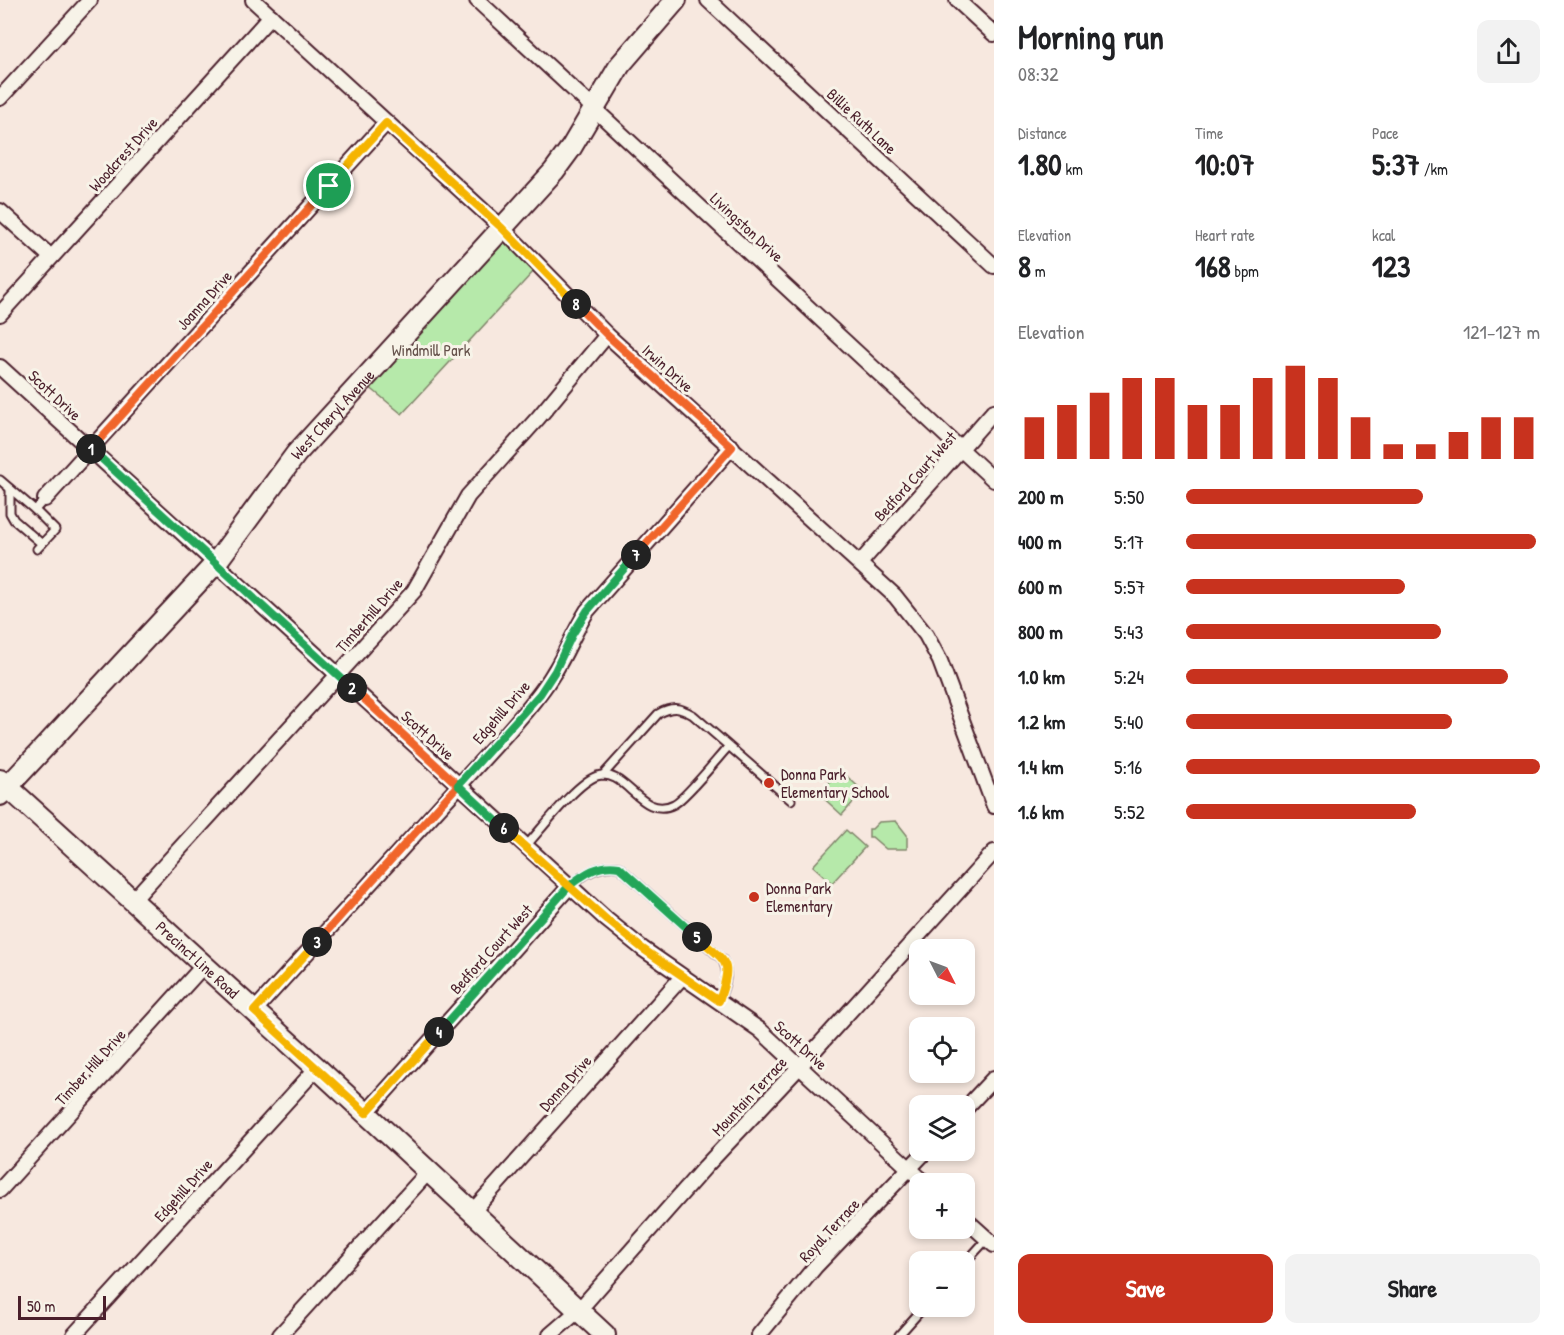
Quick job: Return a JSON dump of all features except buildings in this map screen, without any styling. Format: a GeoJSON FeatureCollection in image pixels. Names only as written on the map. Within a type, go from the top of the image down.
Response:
{"type":"FeatureCollection","features":[{"type":"Feature","properties":{"kind":"street"},"geometry":{"type":"LineString","coordinates":[[0,99],[90,0]]}},
{"type":"Feature","properties":{"kind":"street","name":"Irwin Drive"},"geometry":{"type":"LineString","coordinates":[[253,0],[502,228],[607,335],[895,596],[926,635],[940,661],[994,806]]}},
{"type":"Feature","properties":{"kind":"street","name":"Livingston Drive"},"geometry":{"type":"LineString","coordinates":[[477,0],[994,480]]}},
{"type":"Feature","properties":{"kind":"street","name":"West Cheryl Avenue"},"geometry":{"type":"LineString","coordinates":[[3,787],[215,564],[296,454],[554,171],[571,148],[606,85],[630,52],[676,0]]}},
{"type":"Feature","properties":{"kind":"street","name":"Billie Ruth Lane"},"geometry":{"type":"LineString","coordinates":[[708,0],[994,266]]}},
{"type":"Feature","properties":{"kind":"street"},"geometry":{"type":"LineString","coordinates":[[957,0],[994,34]]}},
{"type":"Feature","properties":{"kind":"street","name":"Woodcrest Drive"},"geometry":{"type":"LineString","coordinates":[[0,314],[271,16]]}},
{"type":"Feature","properties":{"kind":"street","name":"Joanna Drive"},"geometry":{"type":"LineString","coordinates":[[45,498],[386,123]]}},
{"type":"Feature","properties":{"kind":"street"},"geometry":{"type":"LineString","coordinates":[[0,211],[51,257]]}},
{"type":"Feature","properties":{"kind":"street","name":"Timberhill Drive"},"geometry":{"type":"LineString","coordinates":[[133,900],[414,591],[468,496],[607,335]]}},
{"type":"Feature","properties":{"kind":"street","name":"Scott Drive"},"geometry":{"type":"LineString","coordinates":[[0,367],[607,920],[682,977],[760,1030],[914,1173]]}},
{"type":"Feature","properties":{"kind":"street","name":"Bedford Court West"},"geometry":{"type":"LineString","coordinates":[[860,563],[994,411]]}},
{"type":"Feature","properties":{"kind":"street","name":"Edgehill Drive"},"geometry":{"type":"LineString","coordinates":[[254,1011],[540,694],[587,611],[732,447]]}},
{"type":"Feature","properties":{"kind":"street","name":"Precinct Line Road"},"geometry":{"type":"LineString","coordinates":[[3,787],[133,900],[605,1335]]}},
{"type":"Feature","properties":{"kind":"street","name":"Mountain Terrace"},"geometry":{"type":"LineString","coordinates":[[550,1335],[579,1310],[705,1167],[994,852]]}},
{"type":"Feature","properties":{"kind":"street","name":"Bedford Court West"},"geometry":{"type":"LineString","coordinates":[[366,1113],[569,886]]}},
{"type":"Feature","properties":{"kind":"street","name":"Timber Hill Drive"},"geometry":{"type":"LineString","coordinates":[[0,1190],[204,965]]}},
{"type":"Feature","properties":{"kind":"street","name":"Donna Drive"},"geometry":{"type":"LineString","coordinates":[[472,1212],[682,977]]}},
{"type":"Feature","properties":{"kind":"street","name":"Edgehill Drive"},"geometry":{"type":"LineString","coordinates":[[74,1335],[317,1068]]}},
{"type":"Feature","properties":{"kind":"street"},"geometry":{"type":"LineString","coordinates":[[975,1098],[994,1078]]}},
{"type":"Feature","properties":{"kind":"street","name":"Royal Terrace"},"geometry":{"type":"LineString","coordinates":[[761,1334],[815,1267],[917,1161]]}},
{"type":"Feature","properties":{"kind":"street"},"geometry":{"type":"LineString","coordinates":[[280,1335],[429,1171]]}},
{"type":"Feature","properties":{"kind":"street"},"geometry":{"type":"LineString","coordinates":[[975,1228],[991,1242]]}},
{"type":"Feature","properties":{"kind":"lane"},"geometry":{"type":"LineString","coordinates":[[0,480],[35,510],[55,530],[39,547],[10,513],[10,489]]}},
{"type":"Feature","properties":{"kind":"lane"},"geometry":{"type":"LineString","coordinates":[[35,510],[45,498]]}},
{"type":"Feature","properties":{"kind":"lane"},"geometry":{"type":"LineString","coordinates":[[525,847],[583,784],[603,775],[658,714],[669,707],[680,708],[693,715],[791,800]]}},
{"type":"Feature","properties":{"kind":"lane"},"geometry":{"type":"LineString","coordinates":[[603,775],[613,777],[649,805],[660,808],[676,804],[728,747]]}},
{"type":"Feature","properties":{"kind":"lane"},"geometry":{"type":"LineString","coordinates":[[569,886],[591,870],[609,866],[619,867],[722,959],[728,975],[719,1001]]}},
{"type":"Feature","properties":{"kind":"lane"},"geometry":{"type":"LineString","coordinates":[[975,1255],[991,1242]]}},
{"type":"Feature","properties":{"kind":"lane"},"geometry":{"type":"LineString","coordinates":[[899,1335],[915,1317]]}},
{"type":"Feature","properties":{"kind":"green space","name":"Windmill Park"},"geometry":{"type":"Polygon","coordinates":[[[503,241],[534,271],[402,414],[368,386],[503,241]]]}},
{"type":"Feature","properties":{"kind":"green space"},"geometry":{"type":"Polygon","coordinates":[[[840,770],[863,791],[842,815],[819,794],[840,770]]]}},
{"type":"Feature","properties":{"kind":"green space"},"geometry":{"type":"Polygon","coordinates":[[[896,821],[907,835],[907,849],[886,849],[869,837],[869,829],[879,822],[896,821]]]}},
{"type":"Feature","properties":{"kind":"green space"},"geometry":{"type":"Polygon","coordinates":[[[846,830],[865,847],[832,883],[813,866],[846,830]]]}},
{"type":"Feature","properties":{"kind":"place","name":"Donna Park Elementary School"},"geometry":{"type":"Point","coordinates":[769,783]}},
{"type":"Feature","properties":{"kind":"place","name":"Donna Park Elementary"},"geometry":{"type":"Point","coordinates":[754,897]}},
{"type":"Feature","properties":{"kind":"route"},"geometry":{"type":"LineString","coordinates":[[329,186],[90,450],[458,785],[254,1011],[366,1113],[569,886],[591,870],[609,866],[619,867],[722,959],[728,975],[719,1001],[643,949],[607,920],[569,886],[525,847],[458,785],[540,694],[587,611],[732,447],[607,335],[502,228],[386,123],[329,186]]}}]}
